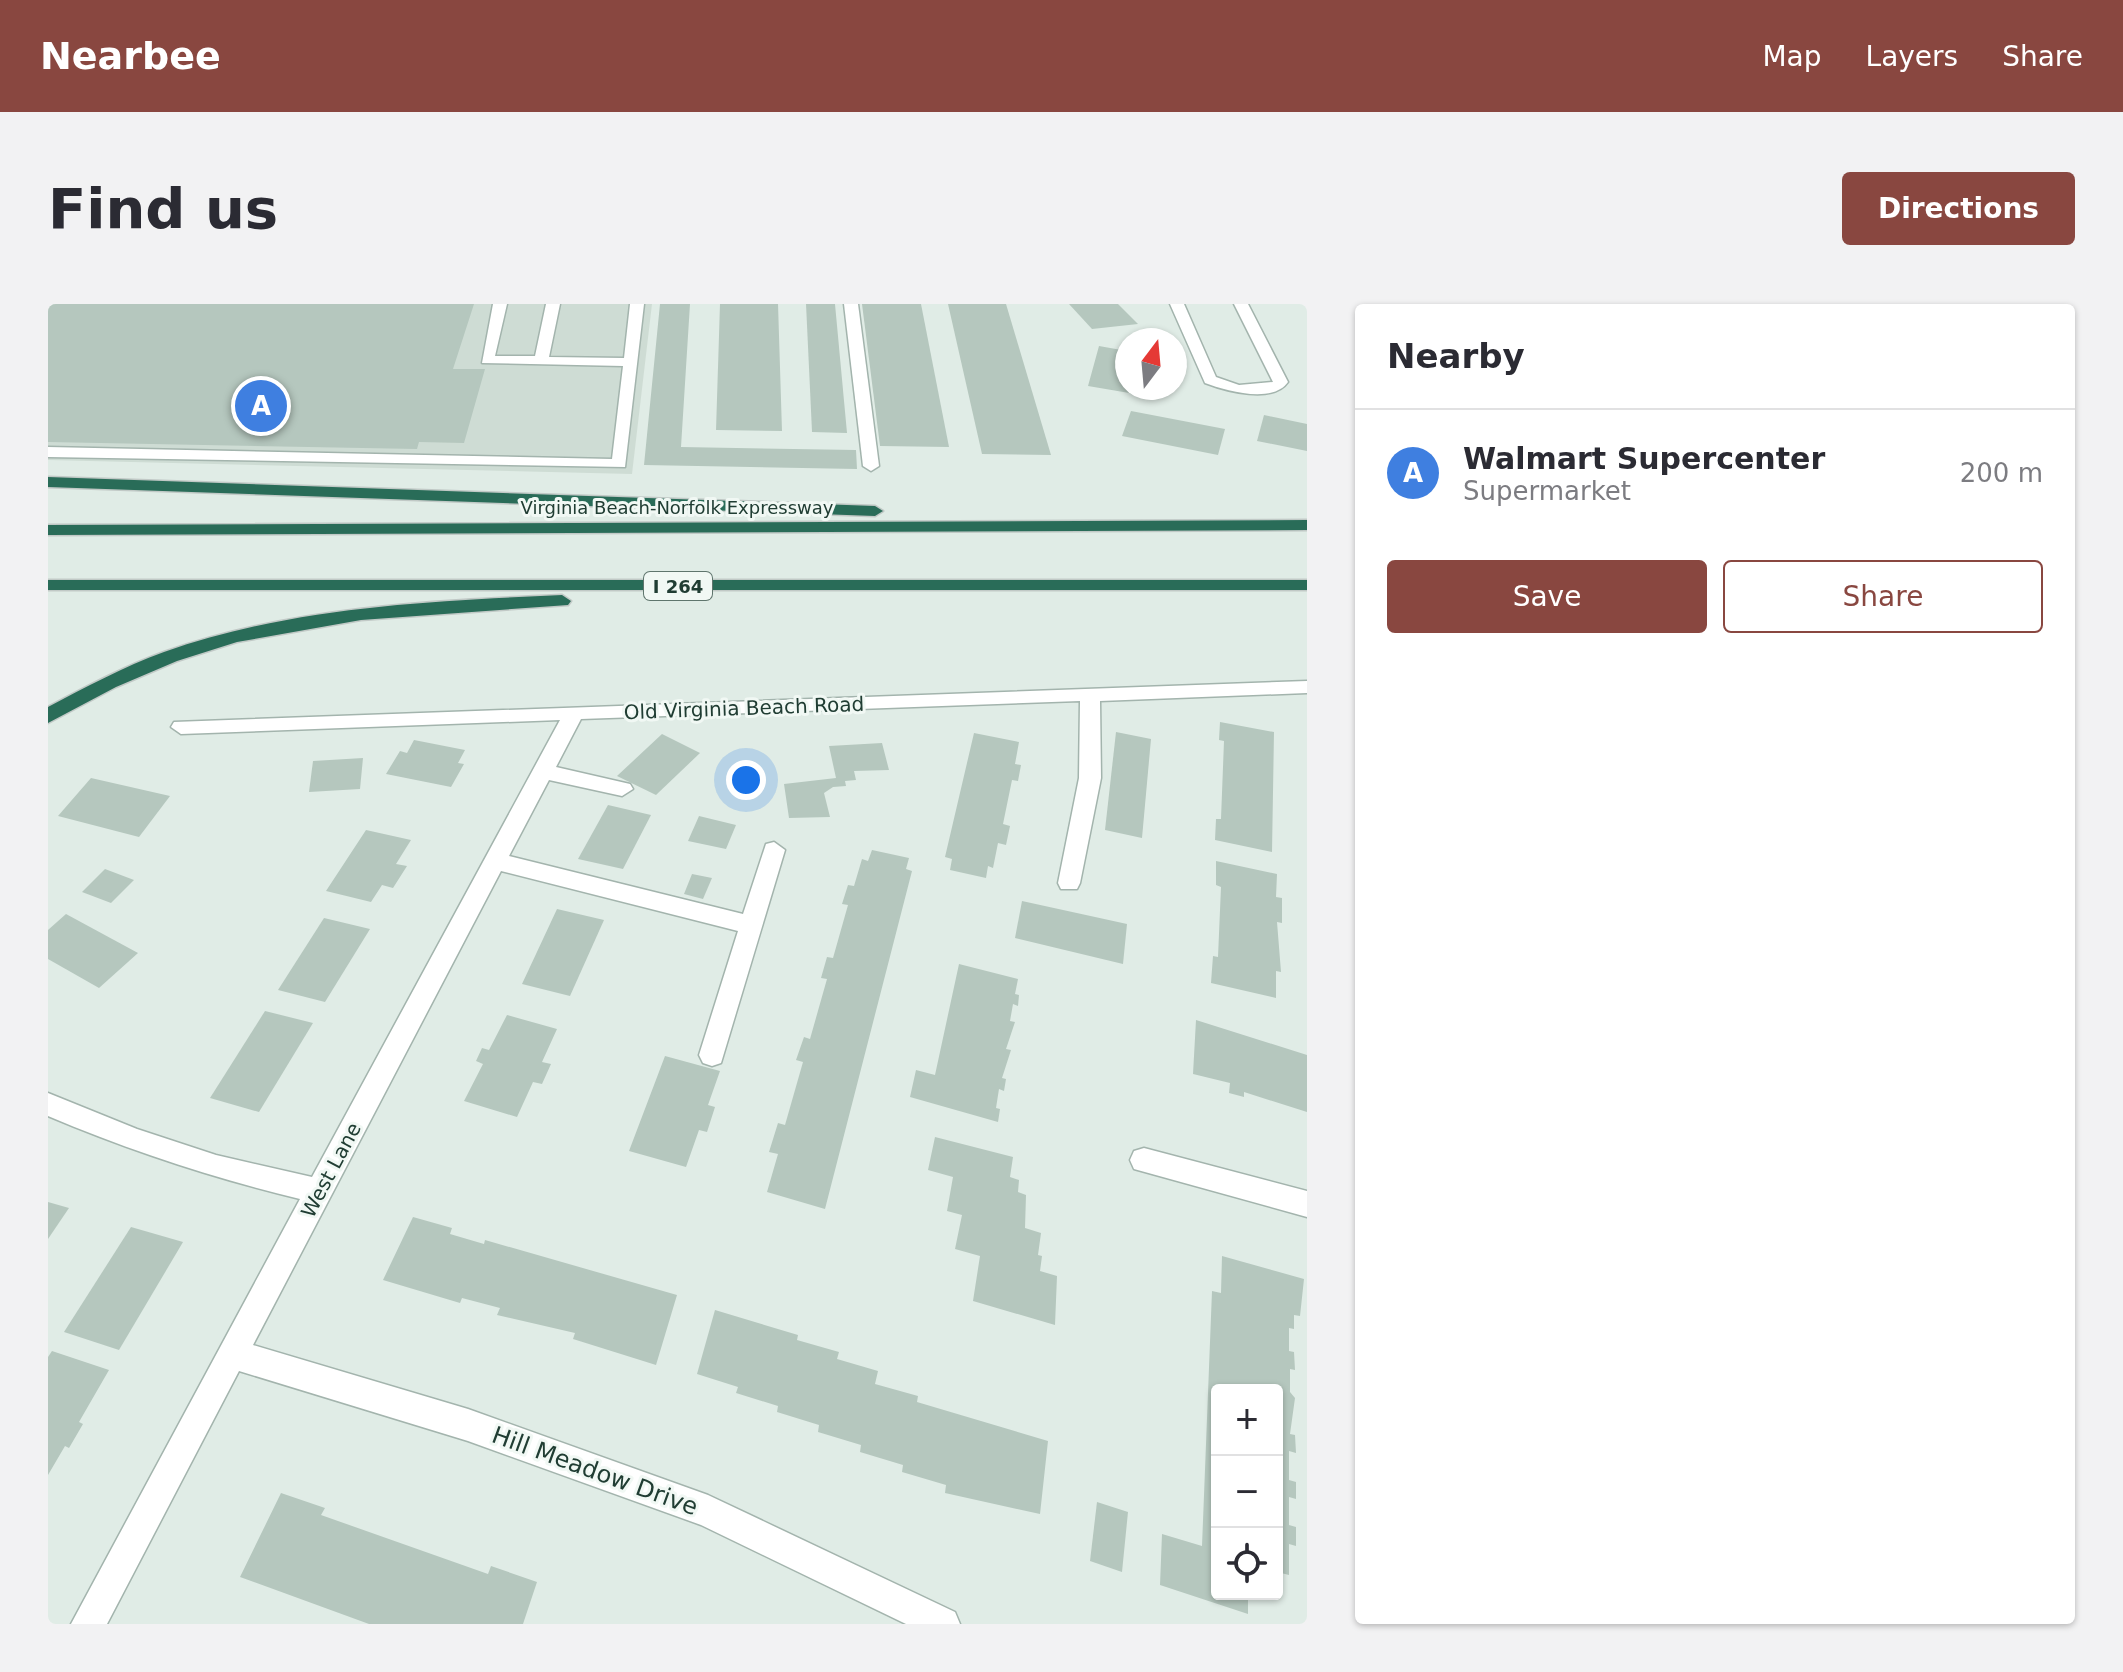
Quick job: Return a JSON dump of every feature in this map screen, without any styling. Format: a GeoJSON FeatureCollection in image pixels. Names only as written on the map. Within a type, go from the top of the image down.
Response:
{"type":"FeatureCollection","features":[{"type":"Feature","properties":{"kind":"highway"},"geometry":{"type":"LineString","coordinates":[[48,482],[805,507],[1125,524]]}},
{"type":"Feature","properties":{"kind":"highway","name":"Virginia Beach-Norfolk Expressway"},"geometry":{"type":"LineString","coordinates":[[48,530],[1307,525]]}},
{"type":"Feature","properties":{"kind":"highway","name":"I 264"},"geometry":{"type":"LineString","coordinates":[[48,585],[1307,585]]}},
{"type":"Feature","properties":{"kind":"highway"},"geometry":{"type":"LineString","coordinates":[[48,716],[161,660],[259,629],[308,619],[390,609],[905,587]]}},
{"type":"Feature","properties":{"kind":"street"},"geometry":{"type":"LineString","coordinates":[[500,304],[487,360],[630,362]]}},
{"type":"Feature","properties":{"kind":"street"},"geometry":{"type":"LineString","coordinates":[[541,361],[553,304]]}},
{"type":"Feature","properties":{"kind":"street"},"geometry":{"type":"LineString","coordinates":[[48,452],[619,464],[637,304]]}},
{"type":"Feature","properties":{"kind":"street"},"geometry":{"type":"LineString","coordinates":[[851,304],[871,466]]}},
{"type":"Feature","properties":{"kind":"street"},"geometry":{"type":"LineString","coordinates":[[1177,304],[1210,380],[1238,390],[1278,386],[1281,382],[1241,304]]}},
{"type":"Feature","properties":{"kind":"street","name":"Old Virginia Beach Road"},"geometry":{"type":"LineString","coordinates":[[181,727],[1307,687]]}},
{"type":"Feature","properties":{"kind":"street"},"geometry":{"type":"LineString","coordinates":[[1069,883],[1090,778],[1090,695]]}},
{"type":"Feature","properties":{"kind":"street","name":"West Lane"},"geometry":{"type":"LineString","coordinates":[[88,1624],[573,715]]}},
{"type":"Feature","properties":{"kind":"street"},"geometry":{"type":"LineString","coordinates":[[543,771],[622,789]]}},
{"type":"Feature","properties":{"kind":"street"},"geometry":{"type":"LineString","coordinates":[[712,1055],[774,850]]}},
{"type":"Feature","properties":{"kind":"street"},"geometry":{"type":"LineString","coordinates":[[495,861],[749,925]]}},
{"type":"Feature","properties":{"kind":"street"},"geometry":{"type":"LineString","coordinates":[[48,1104],[132,1139],[216,1167],[320,1191]]}},
{"type":"Feature","properties":{"kind":"street"},"geometry":{"type":"LineString","coordinates":[[1144,1160],[1307,1204]]}},
{"type":"Feature","properties":{"kind":"street","name":"Hill Meadow Drive"},"geometry":{"type":"LineString","coordinates":[[233,1354],[468,1425],[708,1511],[943,1624]]}},
{"type":"Feature","properties":{"kind":"shaded area"},"geometry":{"type":"Polygon","coordinates":[[[48,304],[652,304],[632,474],[48,460],[48,304]]]}},
{"type":"Feature","properties":{"kind":"building"},"geometry":{"type":"Polygon","coordinates":[[[48,304],[474,304],[453,369],[485,369],[464,443],[419,442],[417,449],[48,442],[48,304]]]}},
{"type":"Feature","properties":{"kind":"building"},"geometry":{"type":"Polygon","coordinates":[[[660,304],[690,304],[681,447],[856,450],[857,469],[644,465],[660,304]]]}},
{"type":"Feature","properties":{"kind":"building"},"geometry":{"type":"Polygon","coordinates":[[[720,304],[778,304],[782,431],[716,430],[720,304]]]}},
{"type":"Feature","properties":{"kind":"building"},"geometry":{"type":"Polygon","coordinates":[[[806,304],[835,304],[847,433],[812,432],[806,304]]]}},
{"type":"Feature","properties":{"kind":"building"},"geometry":{"type":"Polygon","coordinates":[[[862,304],[921,304],[949,447],[880,446],[862,304]]]}},
{"type":"Feature","properties":{"kind":"building"},"geometry":{"type":"Polygon","coordinates":[[[948,304],[1006,304],[1051,455],[982,454],[948,304]]]}},
{"type":"Feature","properties":{"kind":"building"},"geometry":{"type":"Polygon","coordinates":[[[1069,304],[1118,304],[1138,324],[1092,329],[1069,304]]]}},
{"type":"Feature","properties":{"kind":"building"},"geometry":{"type":"Polygon","coordinates":[[[1099,346],[1115,349],[1115,391],[1088,386],[1099,346]]]}},
{"type":"Feature","properties":{"kind":"building"},"geometry":{"type":"Polygon","coordinates":[[[1131,411],[1225,429],[1218,455],[1122,436],[1131,411]]]}},
{"type":"Feature","properties":{"kind":"building"},"geometry":{"type":"Polygon","coordinates":[[[1264,415],[1307,424],[1307,451],[1257,441],[1264,415]]]}},
{"type":"Feature","properties":{"kind":"building"},"geometry":{"type":"Polygon","coordinates":[[[1220,722],[1274,732],[1272,852],[1215,840],[1216,819],[1221,819],[1224,741],[1219,740],[1220,722]]]}},
{"type":"Feature","properties":{"kind":"building"},"geometry":{"type":"Polygon","coordinates":[[[1116,732],[1151,739],[1142,838],[1105,830],[1116,732]]]}},
{"type":"Feature","properties":{"kind":"building"},"geometry":{"type":"Polygon","coordinates":[[[974,733],[1019,742],[1015,764],[1021,765],[1018,781],[1012,780],[1003,824],[1010,826],[1006,845],[998,843],[993,868],[988,866],[986,878],[950,870],[952,859],[945,857],[974,733]]]}},
{"type":"Feature","properties":{"kind":"building"},"geometry":{"type":"Polygon","coordinates":[[[662,734],[700,753],[656,795],[617,776],[662,734]]]}},
{"type":"Feature","properties":{"kind":"building"},"geometry":{"type":"Polygon","coordinates":[[[414,740],[465,750],[458,763],[464,764],[451,787],[386,774],[400,751],[407,753],[414,740]]]}},
{"type":"Feature","properties":{"kind":"building"},"geometry":{"type":"Polygon","coordinates":[[[882,743],[889,770],[854,771],[856,780],[845,781],[846,786],[833,787],[824,793],[830,817],[789,818],[784,784],[836,778],[829,746],[882,743]]]}},
{"type":"Feature","properties":{"kind":"building"},"geometry":{"type":"Polygon","coordinates":[[[363,758],[360,789],[309,792],[313,761],[363,758]]]}},
{"type":"Feature","properties":{"kind":"building"},"geometry":{"type":"Polygon","coordinates":[[[91,778],[170,796],[139,837],[58,816],[91,778]]]}},
{"type":"Feature","properties":{"kind":"building"},"geometry":{"type":"Polygon","coordinates":[[[608,805],[651,815],[623,869],[578,859],[608,805]]]}},
{"type":"Feature","properties":{"kind":"building"},"geometry":{"type":"Polygon","coordinates":[[[699,816],[736,825],[726,849],[688,841],[699,816]]]}},
{"type":"Feature","properties":{"kind":"building"},"geometry":{"type":"Polygon","coordinates":[[[366,830],[411,840],[396,864],[407,866],[393,888],[382,885],[371,902],[326,891],[366,830]]]}},
{"type":"Feature","properties":{"kind":"building"},"geometry":{"type":"Polygon","coordinates":[[[872,850],[909,858],[906,869],[912,871],[825,1209],[767,1192],[778,1154],[769,1152],[778,1123],[785,1125],[803,1062],[796,1060],[804,1037],[810,1039],[827,979],[821,978],[827,957],[833,958],[848,905],[842,904],[848,885],[854,886],[862,859],[868,861],[872,850]]]}},
{"type":"Feature","properties":{"kind":"building"},"geometry":{"type":"Polygon","coordinates":[[[1216,861],[1277,874],[1276,897],[1282,898],[1282,923],[1277,922],[1281,972],[1276,971],[1276,998],[1211,983],[1213,956],[1218,957],[1221,887],[1216,885],[1216,861]]]}},
{"type":"Feature","properties":{"kind":"building"},"geometry":{"type":"Polygon","coordinates":[[[105,869],[134,880],[111,903],[82,892],[105,869]]]}},
{"type":"Feature","properties":{"kind":"building"},"geometry":{"type":"Polygon","coordinates":[[[692,874],[712,878],[703,899],[684,894],[692,874]]]}},
{"type":"Feature","properties":{"kind":"building"},"geometry":{"type":"Polygon","coordinates":[[[1022,901],[1127,924],[1123,964],[1015,938],[1022,901]]]}},
{"type":"Feature","properties":{"kind":"building"},"geometry":{"type":"Polygon","coordinates":[[[557,909],[604,920],[570,996],[522,984],[557,909]]]}},
{"type":"Feature","properties":{"kind":"building"},"geometry":{"type":"Polygon","coordinates":[[[66,914],[138,953],[99,988],[48,959],[48,930],[66,914]]]}},
{"type":"Feature","properties":{"kind":"building"},"geometry":{"type":"Polygon","coordinates":[[[324,918],[370,929],[325,1002],[278,990],[324,918]]]}},
{"type":"Feature","properties":{"kind":"building"},"geometry":{"type":"Polygon","coordinates":[[[959,964],[1018,979],[1015,994],[1019,995],[1018,1006],[1013,1004],[1010,1021],[1015,1022],[1006,1049],[1011,1050],[1002,1078],[1006,1079],[1004,1091],[999,1089],[996,1108],[1000,1109],[998,1122],[910,1097],[916,1070],[935,1075],[959,964]]]}},
{"type":"Feature","properties":{"kind":"building"},"geometry":{"type":"Polygon","coordinates":[[[265,1011],[313,1023],[259,1112],[210,1098],[265,1011]]]}},
{"type":"Feature","properties":{"kind":"building"},"geometry":{"type":"Polygon","coordinates":[[[507,1015],[557,1029],[542,1062],[551,1064],[542,1084],[533,1082],[517,1117],[464,1101],[483,1064],[476,1061],[482,1048],[489,1050],[507,1015]]]}},
{"type":"Feature","properties":{"kind":"building"},"geometry":{"type":"Polygon","coordinates":[[[1196,1020],[1307,1055],[1307,1112],[1244,1092],[1244,1097],[1229,1093],[1230,1083],[1193,1074],[1196,1020]]]}},
{"type":"Feature","properties":{"kind":"building"},"geometry":{"type":"Polygon","coordinates":[[[665,1056],[720,1071],[708,1105],[715,1107],[707,1132],[699,1130],[686,1167],[629,1151],[665,1056]]]}},
{"type":"Feature","properties":{"kind":"building"},"geometry":{"type":"Polygon","coordinates":[[[935,1137],[1013,1157],[1010,1177],[1019,1180],[1018,1192],[1026,1195],[1025,1228],[1041,1233],[1038,1255],[1042,1256],[1040,1271],[1057,1276],[1055,1325],[973,1301],[980,1256],[955,1249],[962,1215],[947,1211],[953,1177],[928,1170],[935,1137]]]}},
{"type":"Feature","properties":{"kind":"building"},"geometry":{"type":"Polygon","coordinates":[[[48,1202],[69,1208],[48,1239],[48,1202]]]}},
{"type":"Feature","properties":{"kind":"building"},"geometry":{"type":"Polygon","coordinates":[[[413,1217],[452,1228],[450,1234],[484,1244],[485,1240],[677,1295],[656,1365],[573,1339],[575,1333],[497,1315],[500,1308],[462,1298],[460,1303],[383,1280],[413,1217]]]}},
{"type":"Feature","properties":{"kind":"building"},"geometry":{"type":"Polygon","coordinates":[[[131,1227],[183,1242],[119,1350],[64,1332],[131,1227]]]}},
{"type":"Feature","properties":{"kind":"building"},"geometry":{"type":"Polygon","coordinates":[[[1222,1256],[1304,1279],[1300,1316],[1294,1315],[1294,1329],[1289,1328],[1289,1351],[1294,1352],[1295,1370],[1290,1369],[1290,1392],[1295,1398],[1290,1434],[1295,1435],[1296,1453],[1289,1451],[1289,1480],[1296,1482],[1296,1499],[1289,1497],[1289,1525],[1296,1527],[1296,1546],[1289,1544],[1289,1575],[1283,1574],[1283,1384],[1211,1384],[1211,1600],[1248,1600],[1248,1614],[1160,1585],[1162,1534],[1202,1546],[1212,1291],[1221,1293],[1222,1256]]]}},
{"type":"Feature","properties":{"kind":"building"},"geometry":{"type":"Polygon","coordinates":[[[715,1310],[798,1335],[797,1340],[839,1352],[837,1359],[878,1371],[875,1384],[918,1396],[917,1402],[1048,1441],[1040,1514],[945,1493],[946,1485],[902,1472],[903,1465],[860,1452],[861,1445],[818,1432],[819,1425],[777,1412],[778,1406],[736,1393],[738,1387],[697,1374],[715,1310]]]}},
{"type":"Feature","properties":{"kind":"building"},"geometry":{"type":"Polygon","coordinates":[[[52,1351],[109,1370],[79,1422],[83,1424],[48,1475],[48,1357],[52,1351]]]}},
{"type":"Feature","properties":{"kind":"building"},"geometry":{"type":"Polygon","coordinates":[[[281,1493],[325,1508],[321,1515],[488,1574],[491,1566],[537,1582],[523,1624],[369,1624],[240,1577],[281,1493]]]}},
{"type":"Feature","properties":{"kind":"building"},"geometry":{"type":"Polygon","coordinates":[[[1097,1502],[1128,1512],[1122,1572],[1090,1561],[1097,1502]]]}},
{"type":"Feature","properties":{"kind":"place","name":"Walmart Supercenter"},"geometry":{"type":"Point","coordinates":[261,406]}}]}
